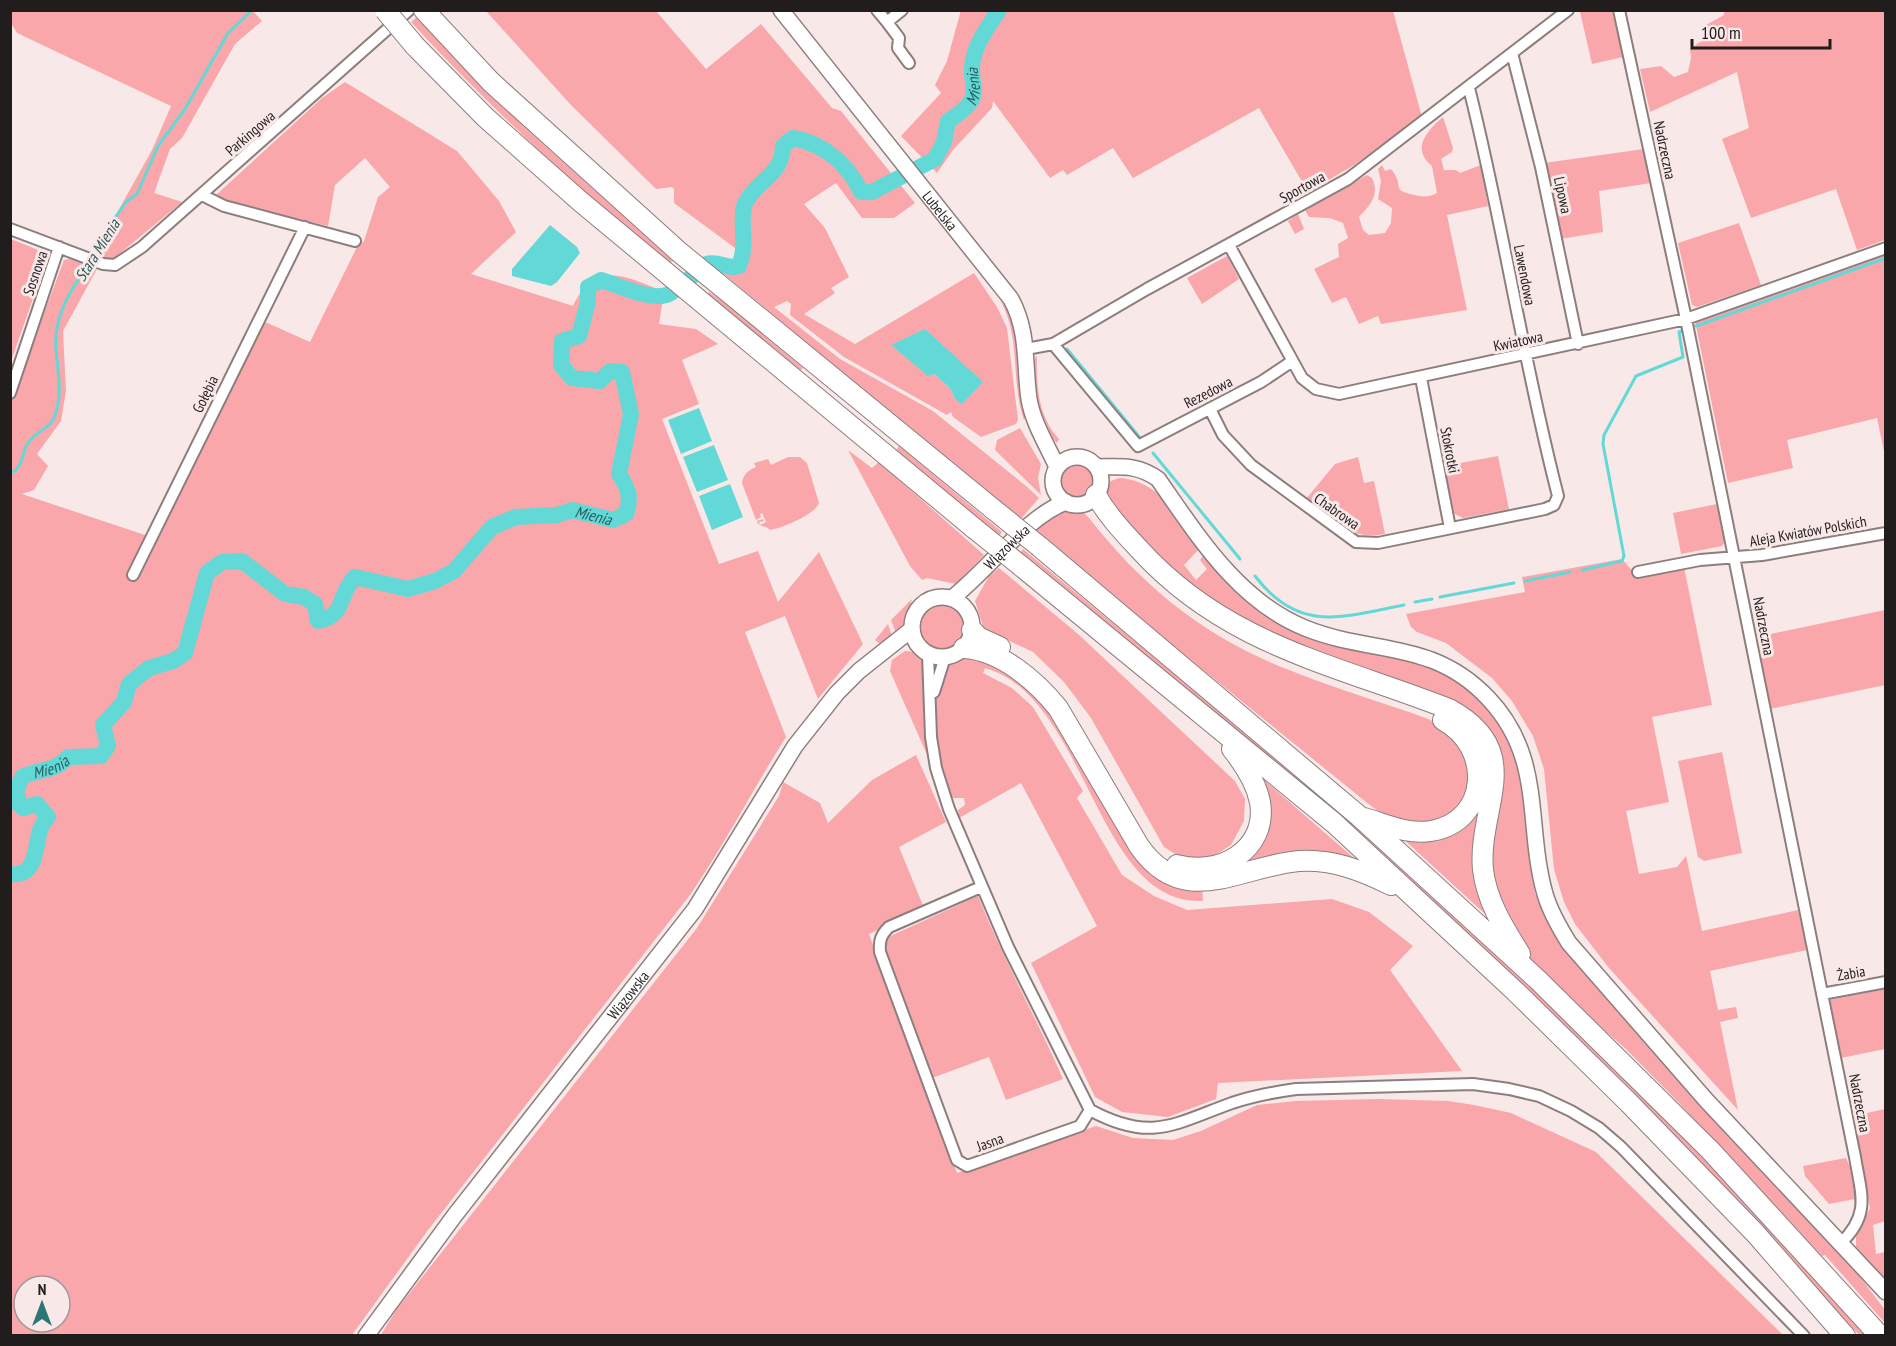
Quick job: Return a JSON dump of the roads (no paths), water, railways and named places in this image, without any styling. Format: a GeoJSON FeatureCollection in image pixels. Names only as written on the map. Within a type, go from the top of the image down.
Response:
{"type":"FeatureCollection","features":[{"type":"Feature","properties":{"kind":"highway"},"geometry":{"type":"LineString","coordinates":[[385,10],[415,46],[485,117],[656,265],[1334,824],[1516,992],[1629,1103],[1755,1233],[1845,1335]]}},
{"type":"Feature","properties":{"kind":"highway"},"geometry":{"type":"LineString","coordinates":[[430,17],[498,88],[678,251],[993,509],[1359,816],[1537,979],[1710,1150],[1880,1335]]}},
{"type":"Feature","properties":{"kind":"highway"},"geometry":{"type":"LineString","coordinates":[[1088,490],[1143,572],[1205,621],[1275,658],[1433,716],[1454,726],[1475,751],[1479,770],[1475,795],[1465,812],[1451,824],[1433,831],[1414,832],[1359,816]]}},
{"type":"Feature","properties":{"kind":"highway"},"geometry":{"type":"LineString","coordinates":[[1088,490],[1124,533],[1173,584],[1220,617],[1282,649],[1449,709],[1474,727],[1489,750],[1495,776],[1483,858],[1487,889],[1501,923],[1537,979]]}},
{"type":"Feature","properties":{"kind":"highway"},"geometry":{"type":"LineString","coordinates":[[1218,730],[1256,786],[1260,820],[1255,837],[1242,853],[1226,864],[1210,868],[1179,866],[1166,860],[1145,835],[1066,700],[1052,681],[1019,656],[978,637],[968,639],[973,648],[1014,667],[1045,692],[1058,708],[1148,858],[1172,875],[1206,882],[1281,863],[1327,861],[1376,877],[1409,894]]}},
{"type":"Feature","properties":{"kind":"main road","name":"Lubelska"},"geometry":{"type":"LineString","coordinates":[[781,10],[1011,299],[1025,332],[1029,399],[1042,435],[1063,463]]}},
{"type":"Feature","properties":{"kind":"main road"},"geometry":{"type":"LineString","coordinates":[[1088,490],[1085,458],[1063,463],[1053,479],[1055,491],[1088,490],[1131,466],[1147,471],[1158,479],[1233,578],[1264,606],[1285,619],[1317,632],[1425,656],[1451,668],[1488,698],[1507,722],[1527,766],[1545,893],[1553,915],[1569,942],[1706,1100],[1886,1292]]}},
{"type":"Feature","properties":{"kind":"main road","name":"Wiązowska"},"geometry":{"type":"LineString","coordinates":[[1035,521],[1088,490]]}},
{"type":"Feature","properties":{"kind":"main road","name":"Wiązowska"},"geometry":{"type":"LineString","coordinates":[[952,598],[980,576],[1035,521],[1055,491]]}},
{"type":"Feature","properties":{"kind":"main road","name":"Wiązowska"},"geometry":{"type":"LineString","coordinates":[[966,608],[980,576]]}},
{"type":"Feature","properties":{"kind":"main road"},"geometry":{"type":"LineString","coordinates":[[937,597],[952,598],[966,608],[971,618],[968,639],[945,657],[923,650],[912,629],[913,617],[923,604],[937,597]]}},
{"type":"Feature","properties":{"kind":"main road","name":"Wiązowska"},"geometry":{"type":"LineString","coordinates":[[366,1335],[449,1224],[689,918],[795,746],[837,693],[859,671],[912,629]]}},
{"type":"Feature","properties":{"kind":"main road","name":"Wiązowska"},"geometry":{"type":"LineString","coordinates":[[885,652],[923,650]]}},
{"type":"Feature","properties":{"kind":"street","name":"Parkingowa"},"geometry":{"type":"LineString","coordinates":[[60,247],[104,264],[115,265],[142,247],[409,10]]}},
{"type":"Feature","properties":{"kind":"street"},"geometry":{"type":"LineString","coordinates":[[877,10],[899,38],[898,48],[909,63]]}},
{"type":"Feature","properties":{"kind":"street"},"geometry":{"type":"LineString","coordinates":[[887,22],[902,10]]}},
{"type":"Feature","properties":{"kind":"street","name":"Sportowa"},"geometry":{"type":"LineString","coordinates":[[1026,349],[1053,344],[1348,179],[1568,10]]}},
{"type":"Feature","properties":{"kind":"street","name":"Nadrzeczna"},"geometry":{"type":"LineString","coordinates":[[1619,10],[1735,558],[1863,1207],[1857,1225],[1841,1243]]}},
{"type":"Feature","properties":{"kind":"street","name":"Lipowa"},"geometry":{"type":"LineString","coordinates":[[1512,53],[1541,167],[1578,344]]}},
{"type":"Feature","properties":{"kind":"street","name":"Lawendowa"},"geometry":{"type":"LineString","coordinates":[[1469,88],[1486,157],[1525,355],[1558,496],[1556,502]]}},
{"type":"Feature","properties":{"kind":"street"},"geometry":{"type":"LineString","coordinates":[[202,195],[224,206],[355,241]]}},
{"type":"Feature","properties":{"kind":"street","name":"Gołębia"},"geometry":{"type":"LineString","coordinates":[[133,575],[305,227]]}},
{"type":"Feature","properties":{"kind":"street","name":"Sosnowa"},"geometry":{"type":"LineString","coordinates":[[10,229],[60,247],[10,393]]}},
{"type":"Feature","properties":{"kind":"street","name":"Kwiatowa"},"geometry":{"type":"LineString","coordinates":[[1229,245],[1291,362],[1308,385],[1328,393],[1354,392],[1686,319],[1886,248]]}},
{"type":"Feature","properties":{"kind":"street","name":"Rezedowa"},"geometry":{"type":"LineString","coordinates":[[1053,344],[1138,446],[1210,409],[1291,362]]}},
{"type":"Feature","properties":{"kind":"street","name":"Stokrotki"},"geometry":{"type":"LineString","coordinates":[[1421,378],[1450,528]]}},
{"type":"Feature","properties":{"kind":"street","name":"Chabrowa"},"geometry":{"type":"LineString","coordinates":[[1210,409],[1223,435],[1251,465],[1356,542],[1377,543],[1545,509],[1556,502]]}},
{"type":"Feature","properties":{"kind":"street","name":"Aleja Kwiatów Polskich"},"geometry":{"type":"LineString","coordinates":[[1638,572],[1700,560],[1735,558],[1886,533]]}},
{"type":"Feature","properties":{"kind":"street"},"geometry":{"type":"LineString","coordinates":[[923,650],[931,737],[939,777],[981,887],[1090,1110],[1132,1128],[1162,1129],[1198,1118],[1232,1103],[1269,1093],[1296,1089],[1473,1084],[1539,1096],[1580,1116],[1621,1147],[1804,1335]]}},
{"type":"Feature","properties":{"kind":"street"},"geometry":{"type":"LineString","coordinates":[[929,713],[936,681],[945,657]]}},
{"type":"Feature","properties":{"kind":"street","name":"Jasna"},"geometry":{"type":"LineString","coordinates":[[981,887],[889,927],[882,934],[879,942],[880,952],[957,1160],[967,1166],[1080,1126],[1090,1110]]}},
{"type":"Feature","properties":{"kind":"street","name":"Żabia"},"geometry":{"type":"LineString","coordinates":[[1822,994],[1886,982]]}},
{"type":"Feature","properties":{"kind":"water"},"geometry":{"type":"Polygon","coordinates":[[[550,225],[577,247],[580,253],[557,282],[551,286],[512,276],[512,269],[550,225]]]}},
{"type":"Feature","properties":{"kind":"water"},"geometry":{"type":"Polygon","coordinates":[[[925,329],[983,382],[962,404],[955,399],[950,388],[934,374],[928,376],[891,345],[925,329]]]}},
{"type":"Feature","properties":{"kind":"water"},"geometry":{"type":"Polygon","coordinates":[[[699,408],[712,441],[681,454],[668,420],[699,408]]]}},
{"type":"Feature","properties":{"kind":"water"},"geometry":{"type":"Polygon","coordinates":[[[714,445],[728,480],[697,492],[683,457],[714,445]]]}},
{"type":"Feature","properties":{"kind":"water"},"geometry":{"type":"Polygon","coordinates":[[[730,484],[743,517],[712,530],[699,496],[730,484]]]}},
{"type":"Feature","properties":{"kind":"waterway","name":"Stara Mienia"},"geometry":{"type":"LineString","coordinates":[[95,257],[108,228],[126,202],[137,194],[158,146],[185,109],[228,33],[252,10]]}},
{"type":"Feature","properties":{"kind":"waterway","name":"Mienia"},"geometry":{"type":"LineString","coordinates":[[10,874],[19,874],[30,866],[41,828],[48,817],[37,804],[23,808],[18,803],[17,789],[22,777],[57,766],[68,757],[101,756],[108,746],[103,725],[124,702],[129,684],[149,668],[173,661],[185,653],[207,573],[222,562],[242,561],[285,594],[304,597],[315,604],[318,621],[327,618],[338,609],[349,584],[355,577],[408,589],[435,581],[454,571],[492,527],[516,517],[557,515],[572,510],[613,520],[626,514],[629,503],[628,493],[619,474],[631,414],[622,372],[610,371],[600,381],[572,378],[561,365],[562,341],[579,336],[588,302],[588,287],[601,280],[644,294],[662,296],[679,288],[706,264],[739,266],[743,248],[744,206],[752,193],[779,164],[783,146],[793,138],[814,145],[833,156],[849,172],[861,192],[872,192],[935,159],[944,142],[948,121],[970,103],[974,89],[972,64],[975,52],[982,36],[999,10]]}},
{"type":"Feature","properties":{"kind":"waterway"},"geometry":{"type":"LineString","coordinates":[[1696,326],[1886,258]]}},
{"type":"Feature","properties":{"kind":"waterway","name":"Stara Mienia"},"geometry":{"type":"LineString","coordinates":[[10,473],[18,468],[31,439],[54,418],[59,393],[57,326],[70,292],[91,262]]}},
{"type":"Feature","properties":{"kind":"waterway"},"geometry":{"type":"LineString","coordinates":[[1582,570],[1622,561],[1624,556],[1603,444],[1604,435],[1636,376],[1683,357],[1679,332],[1682,331]]}},
{"type":"Feature","properties":{"kind":"waterway"},"geometry":{"type":"LineString","coordinates":[[1067,349],[1141,439]]}},
{"type":"Feature","properties":{"kind":"waterway"},"geometry":{"type":"LineString","coordinates":[[1153,453],[1240,559]]}},
{"type":"Feature","properties":{"kind":"waterway"},"geometry":{"type":"LineString","coordinates":[[1525,581],[1570,572]]}},
{"type":"Feature","properties":{"kind":"waterway"},"geometry":{"type":"LineString","coordinates":[[1255,576],[1288,607],[1305,614],[1323,617],[1342,616],[1404,605]]}},
{"type":"Feature","properties":{"kind":"waterway"},"geometry":{"type":"LineString","coordinates":[[1440,597],[1514,583]]}},
{"type":"Feature","properties":{"kind":"waterway"},"geometry":{"type":"LineString","coordinates":[[1415,602],[1432,599]]}}]}
